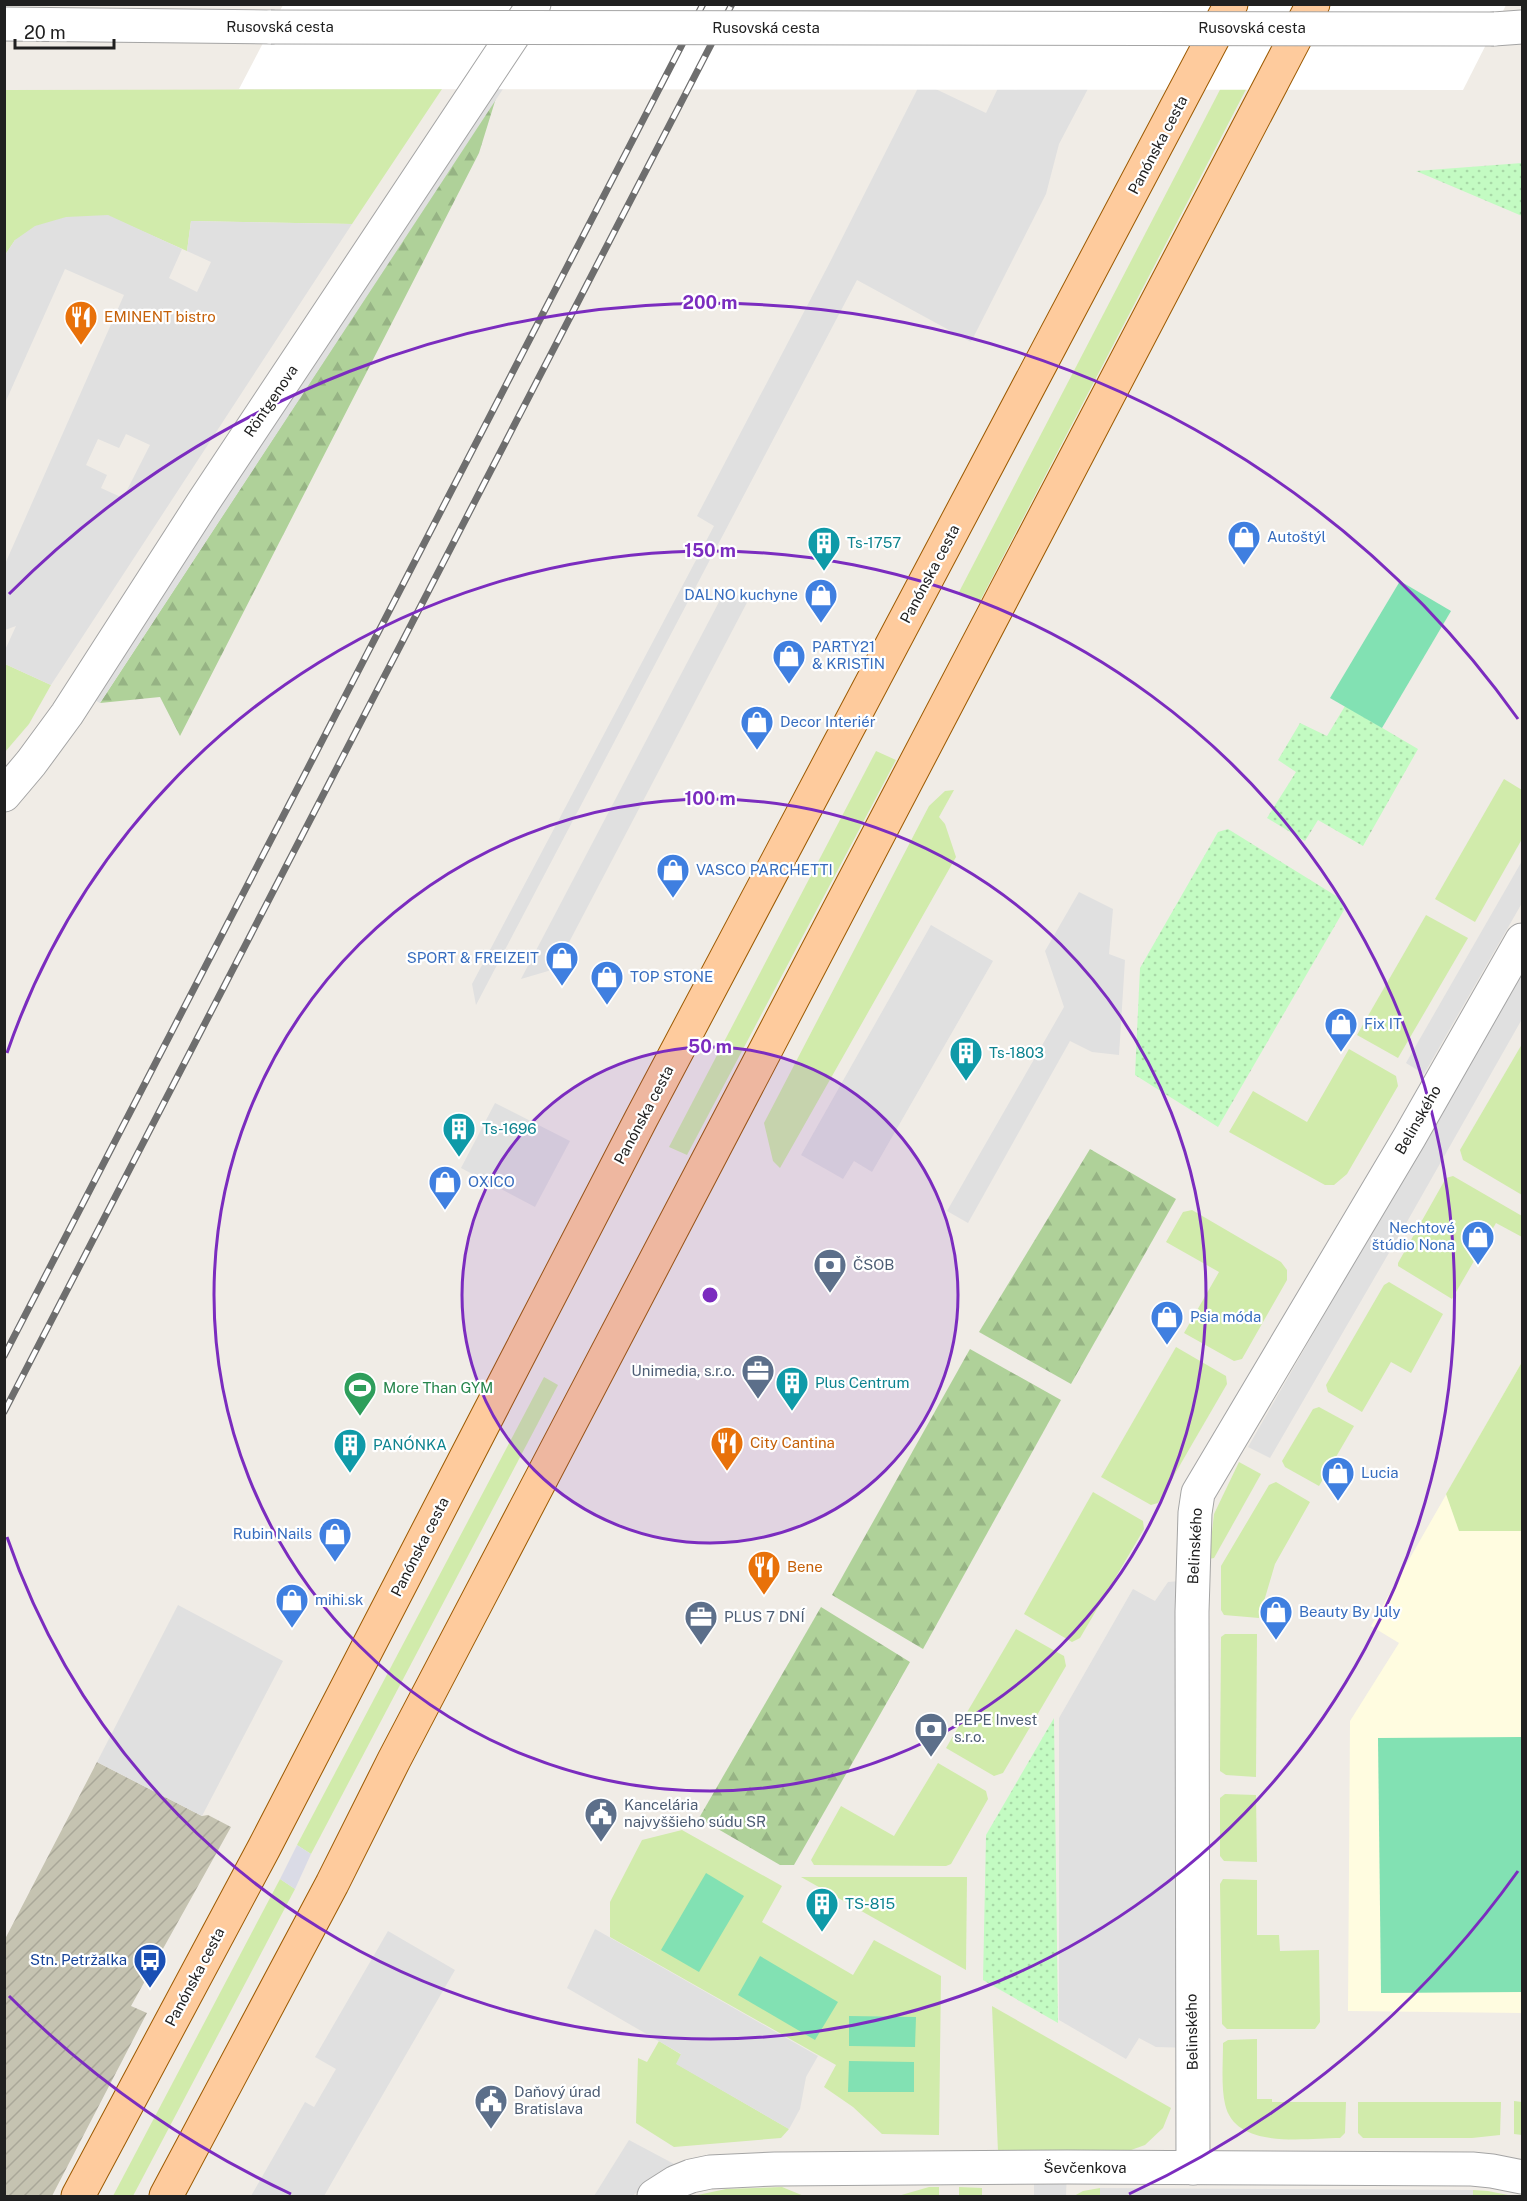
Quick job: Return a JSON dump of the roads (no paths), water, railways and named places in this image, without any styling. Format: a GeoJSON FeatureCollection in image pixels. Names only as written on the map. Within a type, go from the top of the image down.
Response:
{"type":"FeatureCollection","features":[{"type":"Feature","properties":{"kind":"main road","name":"Panónska cesta"},"geometry":{"type":"LineString","coordinates":[[78,2196],[264,1848],[641,1119],[1231,4]]}},
{"type":"Feature","properties":{"kind":"main road"},"geometry":{"type":"LineString","coordinates":[[166,2196],[332,1884],[437,1678],[1313,4]]}},
{"type":"Feature","properties":{"kind":"street","name":"Röntgenova"},"geometry":{"type":"LineString","coordinates":[[4,795],[31,763],[66,714],[534,4]]}},
{"type":"Feature","properties":{"kind":"street","name":"Rusovská cesta"},"geometry":{"type":"LineString","coordinates":[[4,17],[37,25]]}},
{"type":"Feature","properties":{"kind":"street","name":"Rusovská cesta"},"geometry":{"type":"LineString","coordinates":[[4,24],[271,27],[1513,28]]}},
{"type":"Feature","properties":{"kind":"street","name":"Belinského"},"geometry":{"type":"LineString","coordinates":[[1193,2168],[1192,1601],[1198,1493],[1392,1167],[1522,940]]}},
{"type":"Feature","properties":{"kind":"street","name":"Ševčenkova"},"geometry":{"type":"LineString","coordinates":[[654,2196],[690,2176],[710,2172],[864,2169],[1472,2169],[1492,2170],[1522,2177]]}},
{"type":"Feature","properties":{"kind":"railway"},"geometry":{"type":"LineString","coordinates":[[4,1356],[703,4]]}},
{"type":"Feature","properties":{"kind":"railway"},"geometry":{"type":"LineString","coordinates":[[4,1412],[732,4]]}},
{"type":"Feature","properties":{"kind":"place","name":"EMINENT bistro"},"geometry":{"type":"Point","coordinates":[81,346]}},
{"type":"Feature","properties":{"kind":"place","name":"Autoštýl"},"geometry":{"type":"Point","coordinates":[1244,566]}},
{"type":"Feature","properties":{"kind":"place","name":"Ts-1757"},"geometry":{"type":"Point","coordinates":[824,572]}},
{"type":"Feature","properties":{"kind":"place","name":"DALNO kuchyne"},"geometry":{"type":"Point","coordinates":[821,624]}},
{"type":"Feature","properties":{"kind":"place","name":"PARTY21 & KRISTIN"},"geometry":{"type":"Point","coordinates":[789,685]}},
{"type":"Feature","properties":{"kind":"place","name":"Decor Interiér"},"geometry":{"type":"Point","coordinates":[757,751]}},
{"type":"Feature","properties":{"kind":"place","name":"VASCO PARCHETTI"},"geometry":{"type":"Point","coordinates":[673,899]}},
{"type":"Feature","properties":{"kind":"place","name":"SPORT & FREIZEIT"},"geometry":{"type":"Point","coordinates":[562,987]}},
{"type":"Feature","properties":{"kind":"place","name":"TOP STONE"},"geometry":{"type":"Point","coordinates":[607,1006]}},
{"type":"Feature","properties":{"kind":"place","name":"Fix IT"},"geometry":{"type":"Point","coordinates":[1341,1053]}},
{"type":"Feature","properties":{"kind":"place","name":"Ts-1803"},"geometry":{"type":"Point","coordinates":[966,1082]}},
{"type":"Feature","properties":{"kind":"place","name":"Ts-1696"},"geometry":{"type":"Point","coordinates":[459,1158]}},
{"type":"Feature","properties":{"kind":"place","name":"OXICO"},"geometry":{"type":"Point","coordinates":[445,1211]}},
{"type":"Feature","properties":{"kind":"place","name":"Nechtové štúdio Nona"},"geometry":{"type":"Point","coordinates":[1478,1266]}},
{"type":"Feature","properties":{"kind":"place","name":"ČSOB"},"geometry":{"type":"Point","coordinates":[830,1294]}},
{"type":"Feature","properties":{"kind":"place","name":"Psia móda"},"geometry":{"type":"Point","coordinates":[1167,1346]}},
{"type":"Feature","properties":{"kind":"place","name":"Unimedia, s.r.o."},"geometry":{"type":"Point","coordinates":[758,1400]}},
{"type":"Feature","properties":{"kind":"place","name":"Plus Centrum"},"geometry":{"type":"Point","coordinates":[792,1412]}},
{"type":"Feature","properties":{"kind":"place","name":"More Than GYM"},"geometry":{"type":"Point","coordinates":[360,1417]}},
{"type":"Feature","properties":{"kind":"place","name":"City Cantina"},"geometry":{"type":"Point","coordinates":[727,1472]}},
{"type":"Feature","properties":{"kind":"place","name":"PANÓNKA"},"geometry":{"type":"Point","coordinates":[350,1474]}},
{"type":"Feature","properties":{"kind":"place","name":"Lucia"},"geometry":{"type":"Point","coordinates":[1338,1502]}},
{"type":"Feature","properties":{"kind":"place","name":"Rubin Nails"},"geometry":{"type":"Point","coordinates":[335,1563]}},
{"type":"Feature","properties":{"kind":"place","name":"Bene"},"geometry":{"type":"Point","coordinates":[764,1596]}},
{"type":"Feature","properties":{"kind":"place","name":"mihi.sk"},"geometry":{"type":"Point","coordinates":[292,1629]}},
{"type":"Feature","properties":{"kind":"place","name":"Beauty By July"},"geometry":{"type":"Point","coordinates":[1276,1641]}},
{"type":"Feature","properties":{"kind":"place","name":"PLUS 7 DNÍ"},"geometry":{"type":"Point","coordinates":[701,1646]}},
{"type":"Feature","properties":{"kind":"place","name":"PEPE Invest s.r.o."},"geometry":{"type":"Point","coordinates":[931,1758]}},
{"type":"Feature","properties":{"kind":"place","name":"Kancelária najvyššieho súdu SR"},"geometry":{"type":"Point","coordinates":[601,1843]}},
{"type":"Feature","properties":{"kind":"place","name":"TS-815"},"geometry":{"type":"Point","coordinates":[822,1933]}},
{"type":"Feature","properties":{"kind":"place","name":"Stn. Petržalka"},"geometry":{"type":"Point","coordinates":[150,1989]}},
{"type":"Feature","properties":{"kind":"place","name":"Daňový úrad Bratislava"},"geometry":{"type":"Point","coordinates":[491,2130]}}]}
